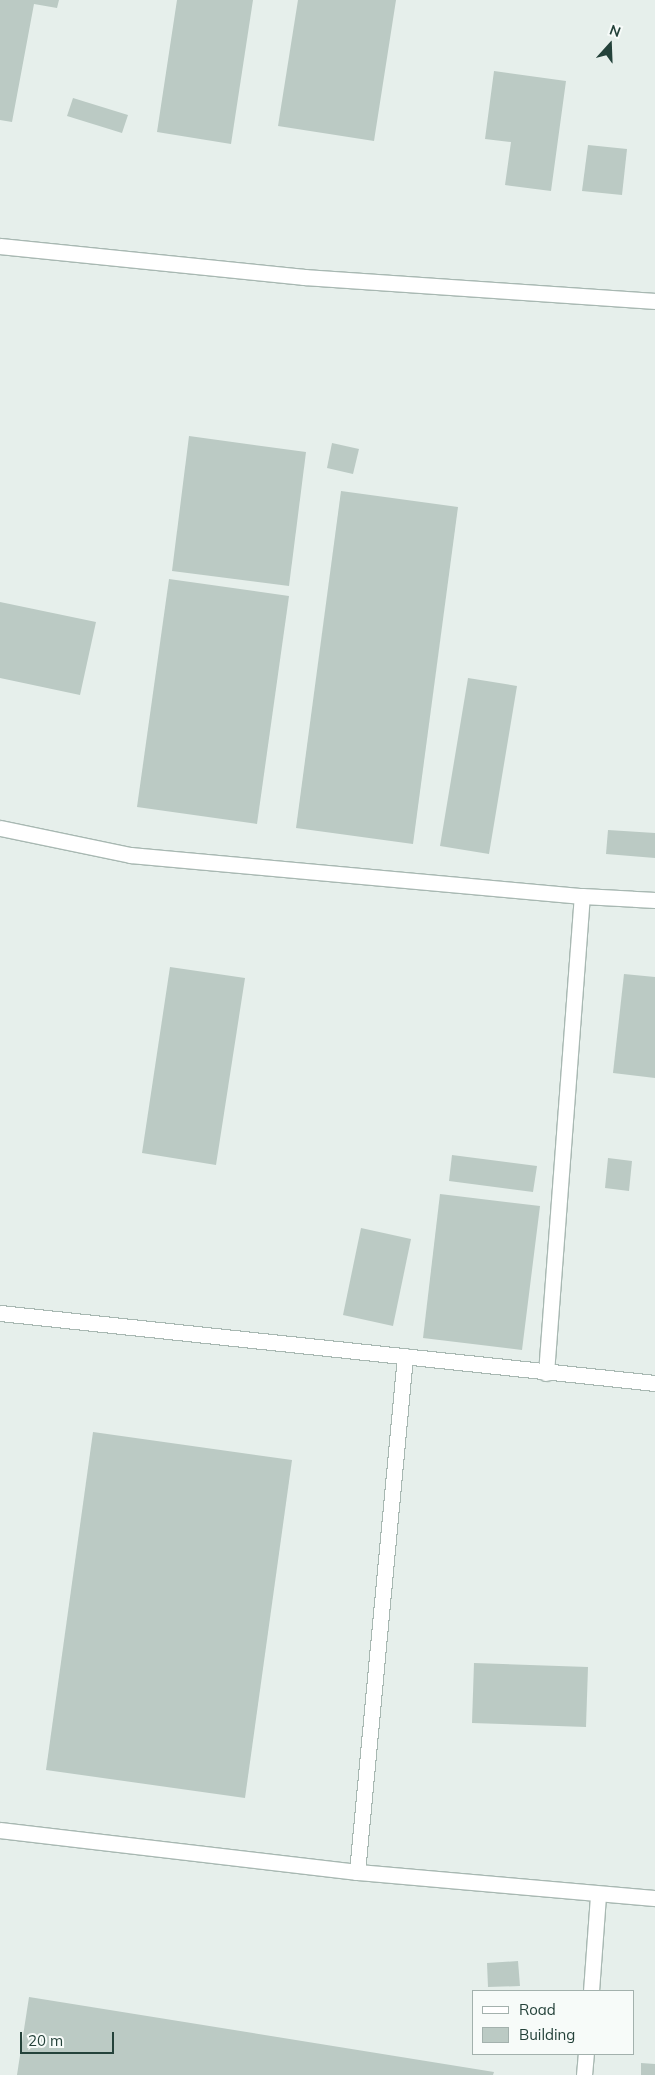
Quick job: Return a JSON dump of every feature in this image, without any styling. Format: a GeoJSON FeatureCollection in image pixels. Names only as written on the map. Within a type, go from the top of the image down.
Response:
{"type":"FeatureCollection","features":[{"type":"Feature","properties":{"kind":"street"},"geometry":{"type":"LineString","coordinates":[[0,246],[304,277],[655,301]]}},
{"type":"Feature","properties":{"kind":"street"},"geometry":{"type":"LineString","coordinates":[[0,828],[130,855],[582,896],[655,900]]}},
{"type":"Feature","properties":{"kind":"street"},"geometry":{"type":"LineString","coordinates":[[546,1373],[582,896]]}},
{"type":"Feature","properties":{"kind":"street"},"geometry":{"type":"LineString","coordinates":[[0,1313],[546,1373],[655,1383]]}},
{"type":"Feature","properties":{"kind":"street"},"geometry":{"type":"LineString","coordinates":[[357,1872],[405,1356]]}},
{"type":"Feature","properties":{"kind":"street"},"geometry":{"type":"LineString","coordinates":[[0,1830],[357,1872],[655,1898]]}},
{"type":"Feature","properties":{"kind":"street"},"geometry":{"type":"LineString","coordinates":[[591,1990],[598,1894]]}},
{"type":"Feature","properties":{"kind":"street"},"geometry":{"type":"LineString","coordinates":[[584,2075],[586,2055]]}},
{"type":"Feature","properties":{"kind":"building"},"geometry":{"type":"Polygon","coordinates":[[[0,0],[59,0],[57,8],[34,4],[12,122],[0,120],[0,0]]]}},
{"type":"Feature","properties":{"kind":"building"},"geometry":{"type":"Polygon","coordinates":[[[177,0],[253,0],[231,144],[157,132],[177,0]]]}},
{"type":"Feature","properties":{"kind":"building"},"geometry":{"type":"Polygon","coordinates":[[[298,0],[396,0],[374,141],[278,126],[298,0]]]}},
{"type":"Feature","properties":{"kind":"building"},"geometry":{"type":"Polygon","coordinates":[[[494,71],[566,81],[551,191],[505,185],[511,142],[485,139],[494,71]]]}},
{"type":"Feature","properties":{"kind":"building"},"geometry":{"type":"Polygon","coordinates":[[[73,98],[128,115],[122,133],[67,116],[73,98]]]}},
{"type":"Feature","properties":{"kind":"building"},"geometry":{"type":"Polygon","coordinates":[[[588,145],[627,149],[622,195],[582,191],[588,145]]]}},
{"type":"Feature","properties":{"kind":"building"},"geometry":{"type":"Polygon","coordinates":[[[189,436],[306,452],[289,586],[172,571],[189,436]]]}},
{"type":"Feature","properties":{"kind":"building"},"geometry":{"type":"Polygon","coordinates":[[[332,443],[359,449],[353,474],[327,468],[332,443]]]}},
{"type":"Feature","properties":{"kind":"building"},"geometry":{"type":"Polygon","coordinates":[[[341,491],[458,507],[413,844],[296,828],[341,491]]]}},
{"type":"Feature","properties":{"kind":"building"},"geometry":{"type":"Polygon","coordinates":[[[169,579],[289,596],[257,824],[137,807],[169,579]]]}},
{"type":"Feature","properties":{"kind":"building"},"geometry":{"type":"Polygon","coordinates":[[[0,602],[96,622],[80,695],[0,678],[0,602]]]}},
{"type":"Feature","properties":{"kind":"building"},"geometry":{"type":"Polygon","coordinates":[[[468,678],[517,686],[489,854],[440,846],[468,678]]]}},
{"type":"Feature","properties":{"kind":"building"},"geometry":{"type":"Polygon","coordinates":[[[608,830],[655,833],[655,858],[606,854],[608,830]]]}},
{"type":"Feature","properties":{"kind":"building"},"geometry":{"type":"Polygon","coordinates":[[[170,967],[245,978],[216,1165],[142,1153],[170,967]]]}},
{"type":"Feature","properties":{"kind":"building"},"geometry":{"type":"Polygon","coordinates":[[[624,974],[655,977],[655,1078],[613,1073],[624,974]]]}},
{"type":"Feature","properties":{"kind":"building"},"geometry":{"type":"Polygon","coordinates":[[[452,1155],[537,1166],[533,1192],[449,1181],[452,1155]]]}},
{"type":"Feature","properties":{"kind":"building"},"geometry":{"type":"Polygon","coordinates":[[[608,1158],[632,1161],[629,1191],[605,1188],[608,1158]]]}},
{"type":"Feature","properties":{"kind":"building"},"geometry":{"type":"Polygon","coordinates":[[[440,1194],[540,1206],[522,1350],[423,1338],[440,1194]]]}},
{"type":"Feature","properties":{"kind":"building"},"geometry":{"type":"Polygon","coordinates":[[[361,1228],[411,1239],[393,1326],[343,1315],[361,1228]]]}},
{"type":"Feature","properties":{"kind":"building"},"geometry":{"type":"Polygon","coordinates":[[[93,1432],[292,1460],[245,1798],[46,1770],[93,1432]]]}},
{"type":"Feature","properties":{"kind":"building"},"geometry":{"type":"Polygon","coordinates":[[[474,1663],[588,1667],[586,1727],[472,1723],[474,1663]]]}},
{"type":"Feature","properties":{"kind":"building"},"geometry":{"type":"Polygon","coordinates":[[[518,1961],[520,1986],[488,1987],[487,1963],[518,1961]]]}},
{"type":"Feature","properties":{"kind":"building"},"geometry":{"type":"Polygon","coordinates":[[[29,1997],[494,2072],[493,2075],[17,2075],[29,1997]]]}},
{"type":"Feature","properties":{"kind":"building"},"geometry":{"type":"Polygon","coordinates":[[[641,2063],[655,2064],[655,2075],[641,2075],[641,2063]]]}}]}
